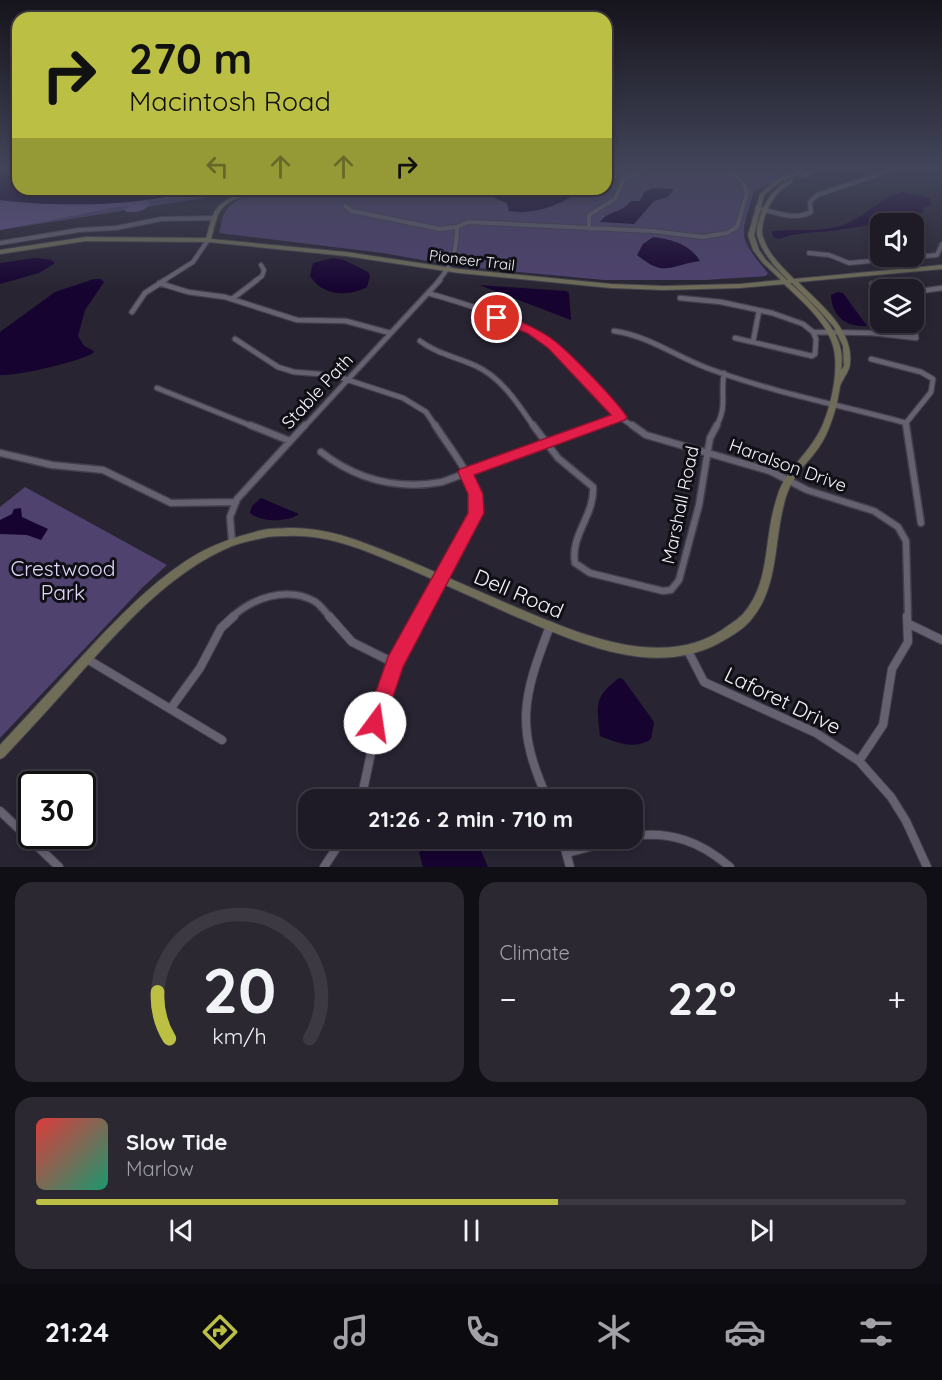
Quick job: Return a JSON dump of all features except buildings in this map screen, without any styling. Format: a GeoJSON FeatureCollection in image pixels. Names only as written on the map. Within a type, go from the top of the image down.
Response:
{"type":"FeatureCollection","features":[{"type":"Feature","properties":{"kind":"main road"},"geometry":{"type":"LineString","coordinates":[[207,240],[220,210]]}},
{"type":"Feature","properties":{"kind":"main road"},"geometry":{"type":"LineString","coordinates":[[756,210],[751,231],[753,244],[764,261],[831,332]]}},
{"type":"Feature","properties":{"kind":"main road"},"geometry":{"type":"LineString","coordinates":[[766,210],[759,235],[762,244],[771,258],[841,332]]}},
{"type":"Feature","properties":{"kind":"main road","name":"Pioneer Trail"},"geometry":{"type":"LineString","coordinates":[[0,252],[86,239],[207,240],[324,251],[446,270],[638,288],[716,287],[942,267]]}},
{"type":"Feature","properties":{"kind":"main road","name":"Dell Road"},"geometry":{"type":"LineString","coordinates":[[0,753],[136,607],[167,578],[199,557],[232,542],[279,532],[327,534],[357,543],[597,644],[629,652],[688,651],[706,644],[738,627],[759,603],[769,572],[780,503],[789,481],[822,436],[836,387],[838,351],[831,332]]}},
{"type":"Feature","properties":{"kind":"main road","name":"Dell Road"},"geometry":{"type":"LineString","coordinates":[[836,387],[842,380],[848,357],[841,332]]}},
{"type":"Feature","properties":{"kind":"street"},"geometry":{"type":"LineString","coordinates":[[351,210],[435,228],[457,227],[468,222],[479,222],[590,230],[652,231],[703,237],[728,233],[739,223],[742,210]]}},
{"type":"Feature","properties":{"kind":"street"},"geometry":{"type":"LineString","coordinates":[[590,230],[589,214],[595,210]]}},
{"type":"Feature","properties":{"kind":"street"},"geometry":{"type":"LineString","coordinates":[[768,210],[796,216],[806,215],[811,210]]}},
{"type":"Feature","properties":{"kind":"street"},"geometry":{"type":"LineString","coordinates":[[0,243],[116,228],[161,219],[215,218]]}},
{"type":"Feature","properties":{"kind":"street"},"geometry":{"type":"LineString","coordinates":[[446,270],[457,249],[457,227]]}},
{"type":"Feature","properties":{"kind":"street"},"geometry":{"type":"LineString","coordinates":[[132,312],[142,296],[193,262],[207,240]]}},
{"type":"Feature","properties":{"kind":"street"},"geometry":{"type":"LineString","coordinates":[[809,253],[829,255],[849,263],[878,262],[937,255],[942,244]]}},
{"type":"Feature","properties":{"kind":"street"},"geometry":{"type":"LineString","coordinates":[[232,300],[262,276],[264,270],[261,265]]}},
{"type":"Feature","properties":{"kind":"street","name":"Stable Path"},"geometry":{"type":"LineString","coordinates":[[236,502],[428,293],[446,270]]}},
{"type":"Feature","properties":{"kind":"street"},"geometry":{"type":"LineString","coordinates":[[159,283],[188,292],[232,300],[297,320],[346,321],[390,333]]}},
{"type":"Feature","properties":{"kind":"street"},"geometry":{"type":"LineString","coordinates":[[924,291],[942,288]]}},
{"type":"Feature","properties":{"kind":"street","name":"Haralson Drive"},"geometry":{"type":"LineString","coordinates":[[428,293],[476,308],[539,335],[558,349],[620,417],[646,435],[770,471],[789,481],[874,511],[898,526],[906,541],[909,624],[905,650],[892,669],[883,725],[859,761]]}},
{"type":"Feature","properties":{"kind":"street"},"geometry":{"type":"LineString","coordinates":[[680,298],[721,302],[759,311],[798,321],[813,332],[870,333]]}},
{"type":"Feature","properties":{"kind":"street"},"geometry":{"type":"LineString","coordinates":[[753,342],[759,311]]}},
{"type":"Feature","properties":{"kind":"street"},"geometry":{"type":"LineString","coordinates":[[614,331],[634,334],[657,342],[699,364],[724,373],[906,423]]}},
{"type":"Feature","properties":{"kind":"street"},"geometry":{"type":"LineString","coordinates":[[735,338],[812,356],[815,354],[816,346],[813,332]]}},
{"type":"Feature","properties":{"kind":"street"},"geometry":{"type":"LineString","coordinates":[[883,333],[911,339],[916,338],[917,333]]}},
{"type":"Feature","properties":{"kind":"street"},"geometry":{"type":"LineString","coordinates":[[235,339],[278,367],[294,372],[327,373],[403,398],[426,411],[465,472],[476,494],[476,513],[394,663],[380,703],[364,789]]}},
{"type":"Feature","properties":{"kind":"street","name":"Marshall Road"},"geometry":{"type":"LineString","coordinates":[[420,341],[429,348],[468,361],[488,372],[502,386],[559,459],[593,487],[594,499],[573,547],[575,563],[590,573],[663,591],[676,585],[679,580],[699,505],[710,438],[725,411],[721,383],[724,373]]}},
{"type":"Feature","properties":{"kind":"street"},"geometry":{"type":"LineString","coordinates":[[871,359],[921,372],[933,379],[932,392],[906,423],[921,523]]}},
{"type":"Feature","properties":{"kind":"street"},"geometry":{"type":"LineString","coordinates":[[157,388],[290,441]]}},
{"type":"Feature","properties":{"kind":"street"},"geometry":{"type":"LineString","coordinates":[[321,452],[334,464],[391,485],[432,484],[620,417]]}},
{"type":"Feature","properties":{"kind":"street"},"geometry":{"type":"LineString","coordinates":[[0,453],[52,465],[103,470],[171,502],[236,502],[230,517],[232,542]]}},
{"type":"Feature","properties":{"kind":"street"},"geometry":{"type":"LineString","coordinates":[[171,708],[195,676],[221,628],[242,608],[267,596],[294,594],[315,601],[352,642],[394,663]]}},
{"type":"Feature","properties":{"kind":"street"},"geometry":{"type":"LineString","coordinates":[[909,624],[942,640]]}},
{"type":"Feature","properties":{"kind":"street"},"geometry":{"type":"LineString","coordinates":[[543,789],[530,761],[522,718],[528,680],[550,626]]}},
{"type":"Feature","properties":{"kind":"street","name":"Laforet Drive"},"geometry":{"type":"LineString","coordinates":[[688,651],[704,682],[816,733],[859,761],[891,798],[906,821],[927,867]]}},
{"type":"Feature","properties":{"kind":"street"},"geometry":{"type":"LineString","coordinates":[[87,659],[222,740]]}},
{"type":"Feature","properties":{"kind":"street"},"geometry":{"type":"LineString","coordinates":[[0,811],[59,867]]}},
{"type":"Feature","properties":{"kind":"street"},"geometry":{"type":"LineString","coordinates":[[643,834],[653,833],[689,839],[709,849],[730,867]]}},
{"type":"Feature","properties":{"kind":"street"},"geometry":{"type":"LineString","coordinates":[[324,867],[336,849]]}},
{"type":"Feature","properties":{"kind":"street"},"geometry":{"type":"LineString","coordinates":[[566,849],[570,867]]}},
{"type":"Feature","properties":{"kind":"street"},"geometry":{"type":"LineString","coordinates":[[567,853],[582,849]]}},
{"type":"Feature","properties":{"kind":"green space"},"geometry":{"type":"Polygon","coordinates":[[[48,210],[125,210],[0,230],[0,218],[48,210]]]}},
{"type":"Feature","properties":{"kind":"green space"},"geometry":{"type":"Polygon","coordinates":[[[227,210],[748,210],[744,227],[746,242],[750,251],[768,273],[766,276],[705,280],[604,280],[456,266],[383,253],[219,233],[227,210]]]}},
{"type":"Feature","properties":{"kind":"green space","name":"Crestwood Park"},"geometry":{"type":"Polygon","coordinates":[[[25,487],[167,565],[142,588],[0,738],[0,507],[25,487]]]}},
{"type":"Feature","properties":{"kind":"shaded area"},"geometry":{"type":"Polygon","coordinates":[[[0,210],[99,210],[0,230],[0,210]]]}},
{"type":"Feature","properties":{"kind":"shaded area"},"geometry":{"type":"Polygon","coordinates":[[[509,210],[536,210],[529,212],[509,210]]]}},
{"type":"Feature","properties":{"kind":"shaded area"},"geometry":{"type":"Polygon","coordinates":[[[618,210],[646,210],[634,224],[600,222],[607,215],[618,210]]]}},
{"type":"Feature","properties":{"kind":"shaded area"},"geometry":{"type":"Polygon","coordinates":[[[868,210],[924,212],[870,213],[870,224],[779,239],[773,237],[772,231],[831,228],[850,222],[868,210]]]}},
{"type":"Feature","properties":{"kind":"shaded area"},"geometry":{"type":"Polygon","coordinates":[[[653,237],[667,239],[686,247],[700,261],[668,268],[654,266],[637,255],[643,244],[653,237]]]}},
{"type":"Feature","properties":{"kind":"shaded area"},"geometry":{"type":"Polygon","coordinates":[[[35,258],[52,260],[55,263],[39,273],[0,284],[0,263],[35,258]]]}},
{"type":"Feature","properties":{"kind":"shaded area"},"geometry":{"type":"Polygon","coordinates":[[[333,258],[344,260],[368,272],[370,276],[367,287],[351,293],[335,293],[315,282],[310,276],[313,263],[333,258]]]}},
{"type":"Feature","properties":{"kind":"shaded area"},"geometry":{"type":"Polygon","coordinates":[[[94,279],[101,279],[104,282],[85,310],[78,336],[84,346],[94,351],[93,353],[47,368],[0,375],[0,332],[55,292],[94,279]]]}},
{"type":"Feature","properties":{"kind":"shaded area"},"geometry":{"type":"Polygon","coordinates":[[[479,285],[566,291],[569,293],[571,320],[479,285]]]}},
{"type":"Feature","properties":{"kind":"shaded area"},"geometry":{"type":"Polygon","coordinates":[[[838,292],[843,293],[867,326],[852,325],[841,319],[834,309],[831,295],[838,292]]]}},
{"type":"Feature","properties":{"kind":"shaded area"},"geometry":{"type":"Polygon","coordinates":[[[261,498],[299,514],[288,519],[275,520],[255,516],[250,513],[252,506],[261,498]]]}},
{"type":"Feature","properties":{"kind":"shaded area"},"geometry":{"type":"Polygon","coordinates":[[[21,508],[22,517],[48,529],[41,540],[27,535],[0,534],[0,520],[12,514],[14,509],[21,508]]]}},
{"type":"Feature","properties":{"kind":"shaded area"},"geometry":{"type":"Polygon","coordinates":[[[619,678],[623,679],[654,722],[651,739],[645,742],[632,745],[600,736],[599,703],[605,691],[619,678]]]}},
{"type":"Feature","properties":{"kind":"shaded area"},"geometry":{"type":"Polygon","coordinates":[[[426,849],[480,849],[488,867],[423,867],[419,852],[426,849]]]}},
{"type":"Feature","properties":{"kind":"route"},"geometry":{"type":"LineString","coordinates":[[375,723],[394,663],[438,587],[476,513],[476,494],[465,472],[620,417],[553,345],[531,331],[497,318]]}}]}
